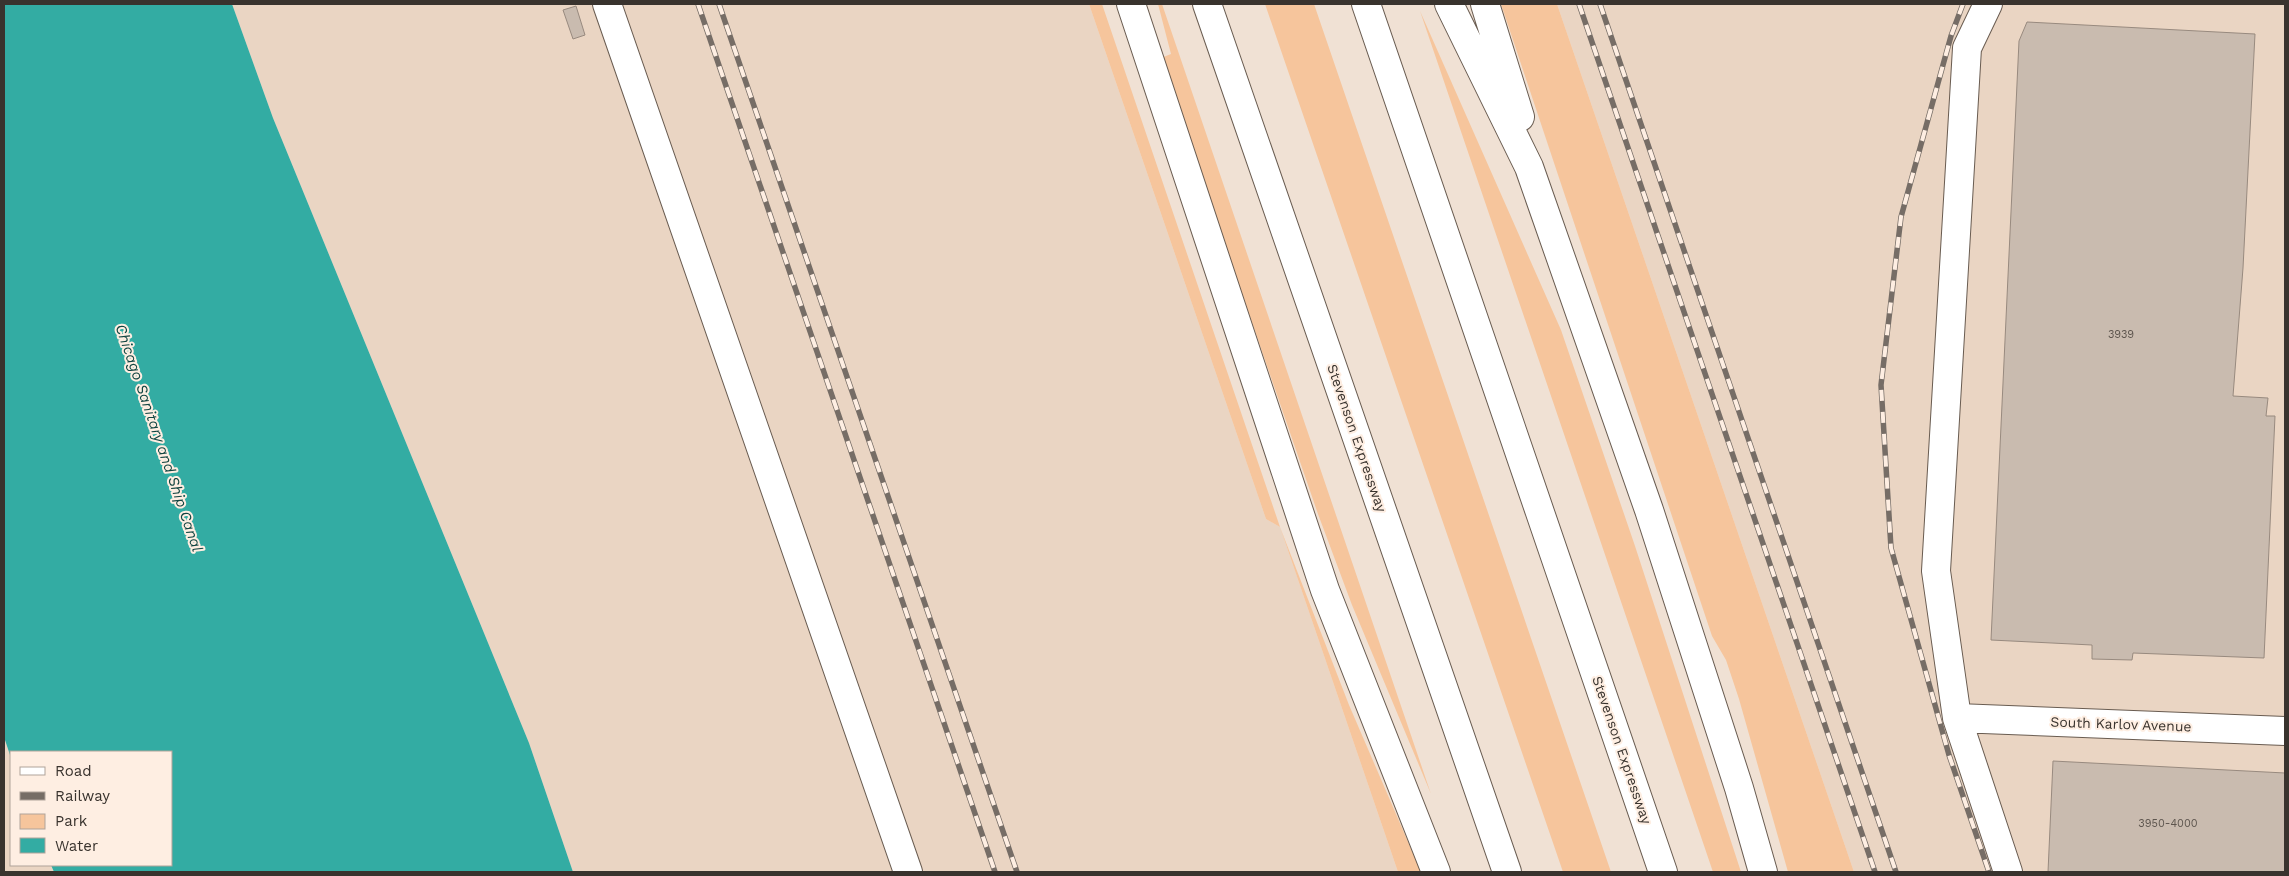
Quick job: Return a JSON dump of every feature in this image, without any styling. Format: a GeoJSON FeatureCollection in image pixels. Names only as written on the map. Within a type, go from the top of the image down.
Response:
{"type":"FeatureCollection","features":[{"type":"Feature","properties":{"kind":"main road"},"geometry":{"type":"LineString","coordinates":[[607,4],[908,872]]}},
{"type":"Feature","properties":{"kind":"main road","name":"Stevenson Expressway"},"geometry":{"type":"LineString","coordinates":[[1208,4],[1507,872]]}},
{"type":"Feature","properties":{"kind":"main road","name":"Stevenson Expressway"},"geometry":{"type":"LineString","coordinates":[[1366,4],[1663,872]]}},
{"type":"Feature","properties":{"kind":"main road"},"geometry":{"type":"LineString","coordinates":[[1449,4],[1529,167],[1649,510],[1763,872]]}},
{"type":"Feature","properties":{"kind":"main road"},"geometry":{"type":"LineString","coordinates":[[1484,4],[1587,331]]}},
{"type":"Feature","properties":{"kind":"main road"},"geometry":{"type":"LineString","coordinates":[[1988,4],[1967,48],[1936,571],[1957,718],[2008,872]]}},
{"type":"Feature","properties":{"kind":"main road"},"geometry":{"type":"LineString","coordinates":[[1133,8],[1325,590],[1436,872]]}},
{"type":"Feature","properties":{"kind":"main road","name":"South Karlov Avenue"},"geometry":{"type":"LineString","coordinates":[[1957,718],[2285,731]]}},
{"type":"Feature","properties":{"kind":"shaded area"},"geometry":{"type":"Polygon","coordinates":[[[232,4],[1089,4],[1266,519],[1280,527],[1398,872],[573,872],[529,743],[273,118],[232,4]]]}},
{"type":"Feature","properties":{"kind":"shaded area"},"geometry":{"type":"Polygon","coordinates":[[[1557,4],[2285,4],[2285,872],[1854,872],[1557,4]]]}},
{"type":"Feature","properties":{"kind":"shaded area"},"geometry":{"type":"Polygon","coordinates":[[[4,737],[10,755],[10,866],[51,866],[54,872],[4,872],[4,737]]]}},
{"type":"Feature","properties":{"kind":"green space"},"geometry":{"type":"Polygon","coordinates":[[[1089,4],[1102,4],[1280,527],[1266,519],[1089,4]]]}},
{"type":"Feature","properties":{"kind":"green space"},"geometry":{"type":"Polygon","coordinates":[[[1158,4],[1162,4],[1431,794],[1352,605],[1318,514],[1161,58],[1171,54],[1158,4]]]}},
{"type":"Feature","properties":{"kind":"green space"},"geometry":{"type":"Polygon","coordinates":[[[1265,4],[1314,4],[1611,872],[1563,872],[1265,4]]]}},
{"type":"Feature","properties":{"kind":"green space"},"geometry":{"type":"Polygon","coordinates":[[[1501,4],[1557,4],[1854,872],[1788,872],[1739,699],[1726,660],[1712,636],[1501,4]]]}},
{"type":"Feature","properties":{"kind":"green space"},"geometry":{"type":"Polygon","coordinates":[[[1420,11],[1561,330],[1635,546],[1741,872],[1713,872],[1420,11]]]}},
{"type":"Feature","properties":{"kind":"green space"},"geometry":{"type":"Polygon","coordinates":[[[1280,527],[1349,705],[1421,872],[1398,872],[1280,527]]]}},
{"type":"Feature","properties":{"kind":"water","name":"Chicago Sanitary and Ship Canal"},"geometry":{"type":"Polygon","coordinates":[[[4,4],[232,4],[273,118],[529,743],[573,872],[54,872],[51,866],[172,866],[172,751],[10,751],[10,755],[4,737],[4,4]]]}},
{"type":"Feature","properties":{"kind":"building"},"geometry":{"type":"Polygon","coordinates":[[[576,6],[585,35],[573,39],[563,10],[576,6]]]}},
{"type":"Feature","properties":{"kind":"building"},"geometry":{"type":"Polygon","coordinates":[[[2027,22],[2255,34],[2243,268],[2233,396],[2268,398],[2266,416],[2275,416],[2264,658],[2133,653],[2132,660],[2092,659],[2092,645],[1991,640],[2019,41],[2027,22]]]}},
{"type":"Feature","properties":{"kind":"building"},"geometry":{"type":"Polygon","coordinates":[[[2053,761],[2285,773],[2285,872],[2048,872],[2053,761]]]}},
{"type":"Feature","properties":{"kind":"railway"},"geometry":{"type":"LineString","coordinates":[[698,4],[995,872]]}},
{"type":"Feature","properties":{"kind":"railway"},"geometry":{"type":"LineString","coordinates":[[719,4],[1017,872]]}},
{"type":"Feature","properties":{"kind":"railway"},"geometry":{"type":"LineString","coordinates":[[1579,4],[1875,872]]}},
{"type":"Feature","properties":{"kind":"railway"},"geometry":{"type":"LineString","coordinates":[[1600,4],[1896,872]]}},
{"type":"Feature","properties":{"kind":"railway"},"geometry":{"type":"LineString","coordinates":[[1963,4],[1951,36],[1901,217],[1881,385],[1891,548],[1949,755],[1989,872]]}}]}
